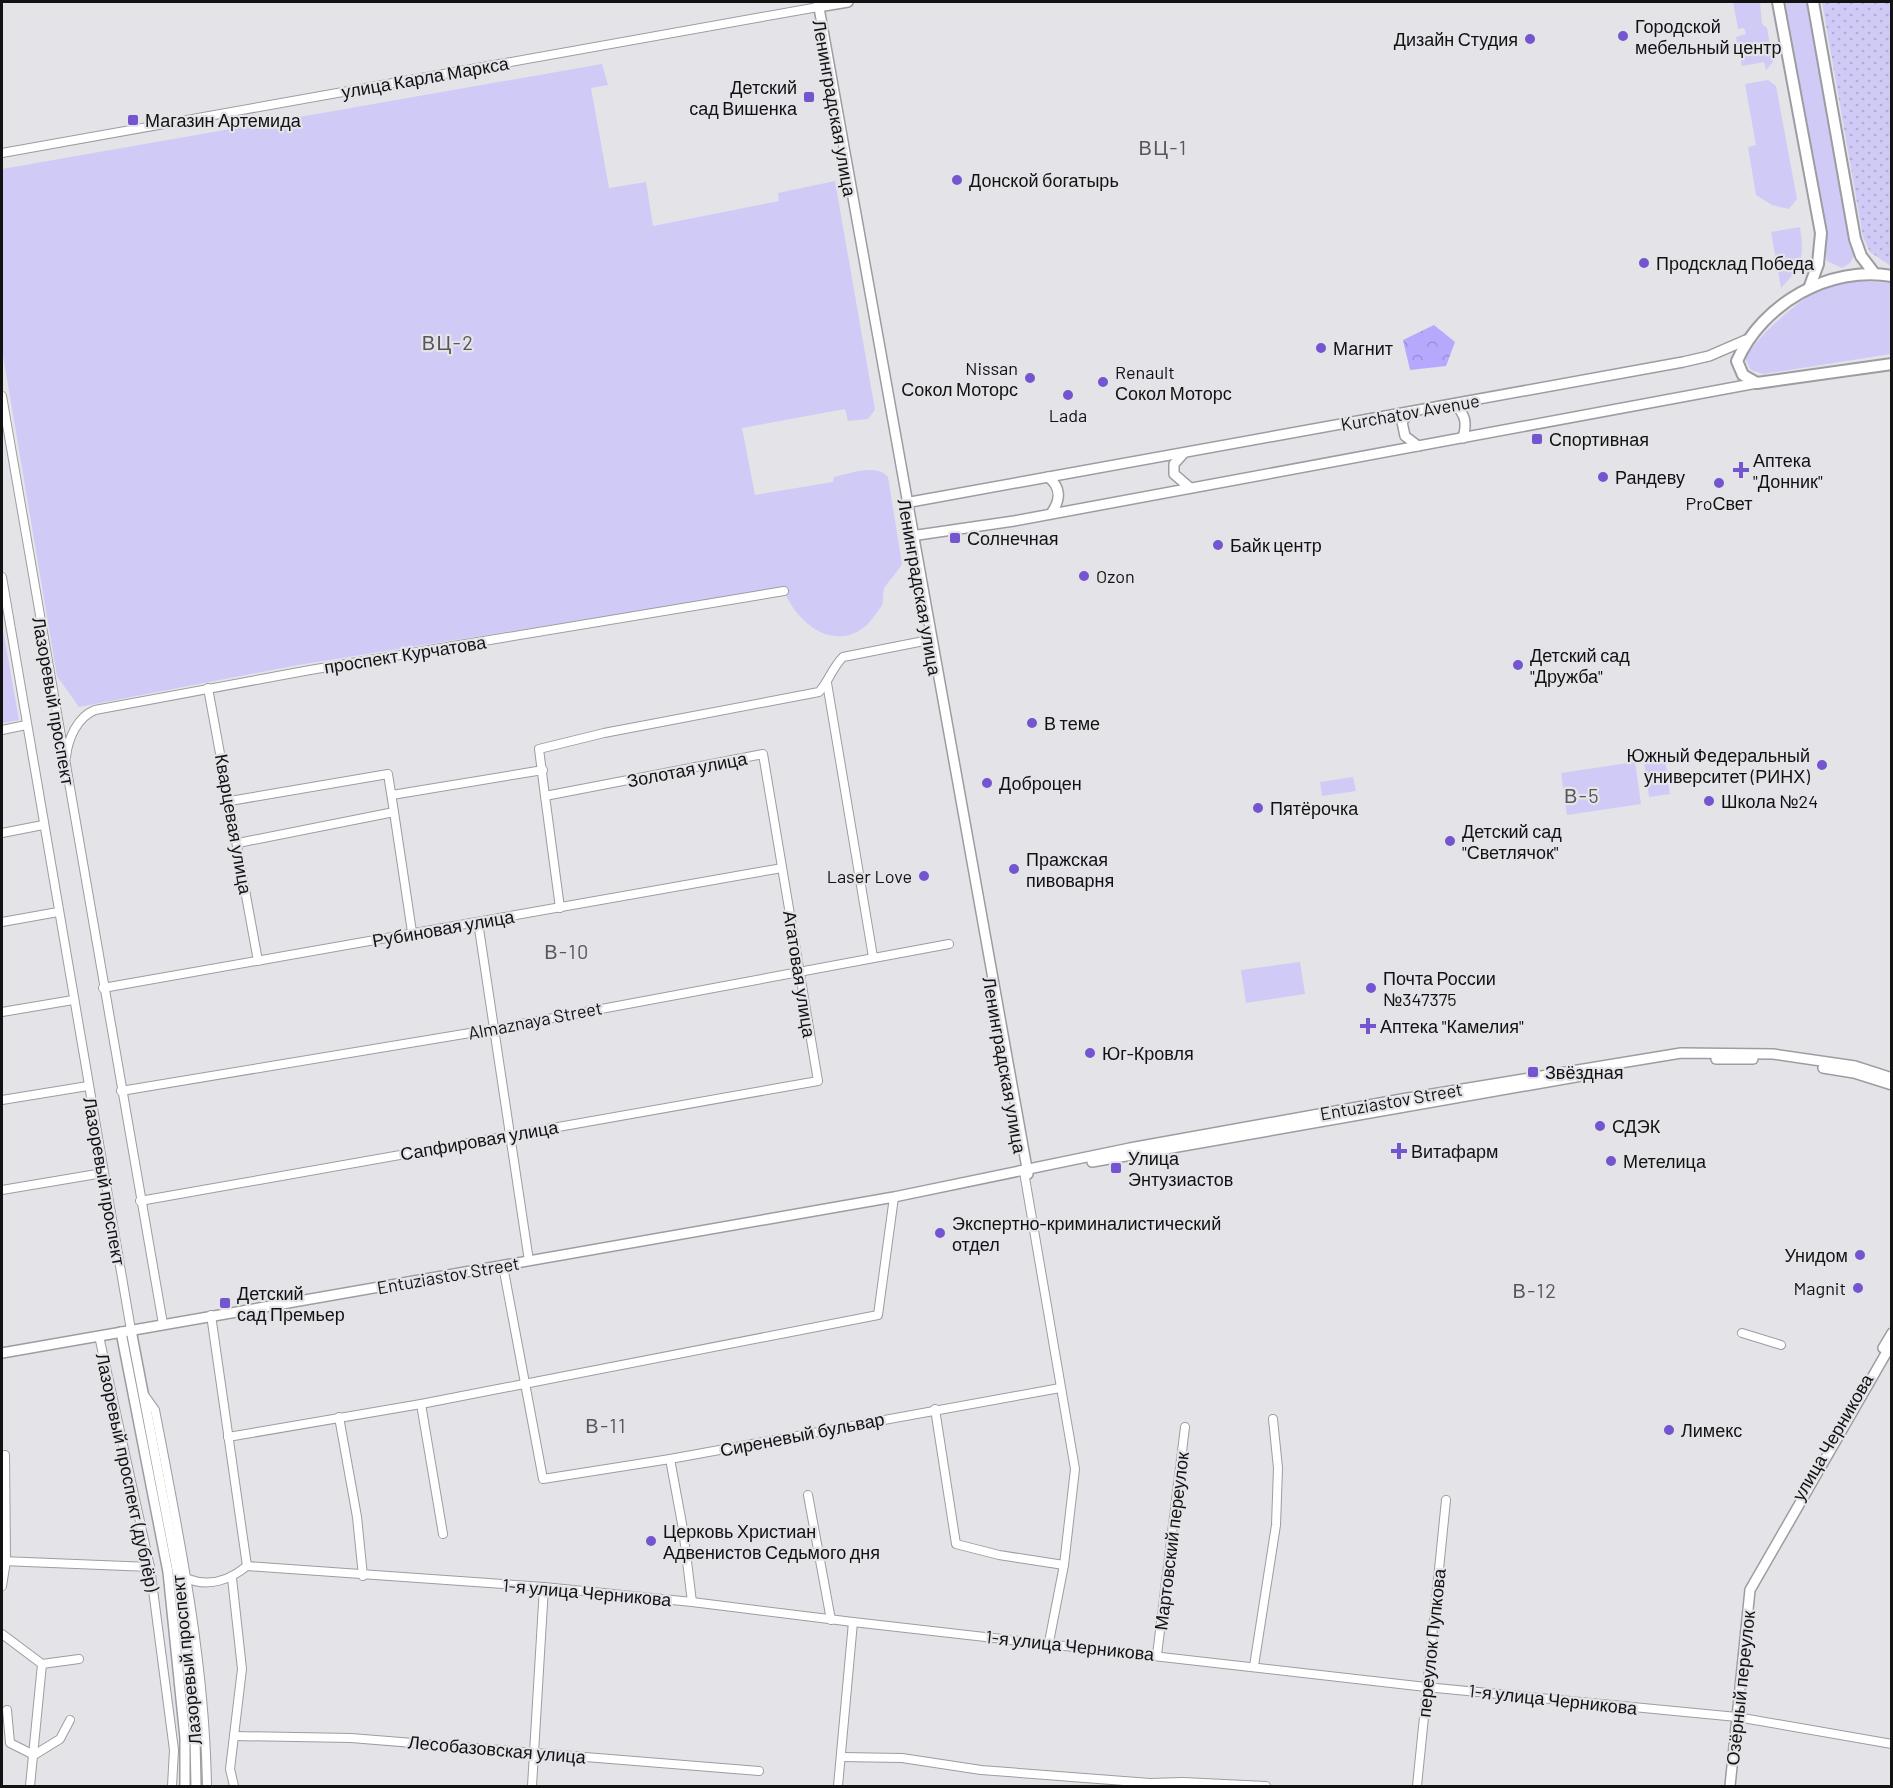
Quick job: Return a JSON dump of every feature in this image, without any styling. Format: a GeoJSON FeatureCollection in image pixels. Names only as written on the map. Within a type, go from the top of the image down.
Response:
{"type":"FeatureCollection","features":[{"type":"Feature","properties":{"kind":"main road"},"geometry":{"type":"LineString","coordinates":[[1778,2],[1821,233],[1818,264],[1810,286]]}},
{"type":"Feature","properties":{"kind":"main road"},"geometry":{"type":"LineString","coordinates":[[1813,2],[1855,239],[1861,256],[1874,273]]}},
{"type":"Feature","properties":{"kind":"main road","name":"Kurchatov Avenue"},"geometry":{"type":"LineString","coordinates":[[1746,340],[1770,316],[1810,286],[1848,275],[1874,273],[1892,276]]}},
{"type":"Feature","properties":{"kind":"main road"},"geometry":{"type":"LineString","coordinates":[[1746,340],[1737,361],[1743,375],[1757,383]]}},
{"type":"Feature","properties":{"kind":"main road","name":"Kurchatov Avenue"},"geometry":{"type":"LineString","coordinates":[[1757,383],[1892,364]]}},
{"type":"Feature","properties":{"kind":"street","name":"улица Карла Маркса"},"geometry":{"type":"LineString","coordinates":[[2,153],[818,4],[848,2]]}},
{"type":"Feature","properties":{"kind":"street","name":"Ленинградская улица"},"geometry":{"type":"LineString","coordinates":[[818,4],[913,536],[929,640],[1026,1173],[1075,1469],[1064,1565],[1049,1642]]}},
{"type":"Feature","properties":{"kind":"street","name":"Kurchatov Avenue"},"geometry":{"type":"LineString","coordinates":[[906,503],[1709,356],[1746,340]]}},
{"type":"Feature","properties":{"kind":"street","name":"Kurchatov Avenue"},"geometry":{"type":"LineString","coordinates":[[913,536],[1052,513],[1757,383]]}},
{"type":"Feature","properties":{"kind":"street","name":"Лазоревый проспект"},"geometry":{"type":"LineString","coordinates":[[2,396],[163,1324]]}},
{"type":"Feature","properties":{"kind":"street"},"geometry":{"type":"LineString","coordinates":[[1455,404],[1465,414],[1466,427],[1462,438]]}},
{"type":"Feature","properties":{"kind":"street"},"geometry":{"type":"LineString","coordinates":[[1410,412],[1402,422],[1405,436],[1418,446]]}},
{"type":"Feature","properties":{"kind":"street"},"geometry":{"type":"LineString","coordinates":[[1184,453],[1174,464],[1174,474],[1189,487]]}},
{"type":"Feature","properties":{"kind":"street"},"geometry":{"type":"LineString","coordinates":[[1048,477],[1053,481],[1059,493],[1052,513]]}},
{"type":"Feature","properties":{"kind":"street"},"geometry":{"type":"LineString","coordinates":[[913,536],[1026,1173],[1687,1058],[1773,1060],[1854,1073],[1892,1085]]}},
{"type":"Feature","properties":{"kind":"street","name":"Лазоревый проспект"},"geometry":{"type":"LineString","coordinates":[[2,577],[168,1572],[185,1738],[185,1786]]}},
{"type":"Feature","properties":{"kind":"street","name":"проспект Курчатова"},"geometry":{"type":"LineString","coordinates":[[66,768],[67,752],[73,734],[81,718],[87,713],[208,688],[784,591]]}},
{"type":"Feature","properties":{"kind":"street"},"geometry":{"type":"LineString","coordinates":[[873,957],[827,683],[830,672],[843,657],[929,640]]}},
{"type":"Feature","properties":{"kind":"street"},"geometry":{"type":"LineString","coordinates":[[560,908],[539,749],[604,733],[819,692],[827,683]]}},
{"type":"Feature","properties":{"kind":"street","name":"Кварцевая улица"},"geometry":{"type":"LineString","coordinates":[[208,688],[258,961]]}},
{"type":"Feature","properties":{"kind":"street"},"geometry":{"type":"LineString","coordinates":[[2,730],[26,725]]}},
{"type":"Feature","properties":{"kind":"street","name":"Золотая улица"},"geometry":{"type":"LineString","coordinates":[[545,796],[763,754],[782,868]]}},
{"type":"Feature","properties":{"kind":"street"},"geometry":{"type":"LineString","coordinates":[[392,795],[543,770]]}},
{"type":"Feature","properties":{"kind":"street"},"geometry":{"type":"LineString","coordinates":[[230,801],[388,774],[412,932]]}},
{"type":"Feature","properties":{"kind":"street"},"geometry":{"type":"LineString","coordinates":[[237,843],[394,812]]}},
{"type":"Feature","properties":{"kind":"street"},"geometry":{"type":"LineString","coordinates":[[2,832],[43,825]]}},
{"type":"Feature","properties":{"kind":"street","name":"Рубиновая улица"},"geometry":{"type":"LineString","coordinates":[[103,988],[782,868]]}},
{"type":"Feature","properties":{"kind":"street","name":"Агатовая улица"},"geometry":{"type":"LineString","coordinates":[[782,868],[818,1081]]}},
{"type":"Feature","properties":{"kind":"street"},"geometry":{"type":"LineString","coordinates":[[2,922],[58,912]]}},
{"type":"Feature","properties":{"kind":"street"},"geometry":{"type":"LineString","coordinates":[[478,922],[508,1135],[529,1261]]}},
{"type":"Feature","properties":{"kind":"street","name":"Almaznaya Street"},"geometry":{"type":"LineString","coordinates":[[121,1090],[494,1029],[799,970],[949,944]]}},
{"type":"Feature","properties":{"kind":"street"},"geometry":{"type":"LineString","coordinates":[[2,1012],[73,1000]]}},
{"type":"Feature","properties":{"kind":"street","name":"Entuziastov Street"},"geometry":{"type":"LineString","coordinates":[[2,1353],[894,1197],[1026,1173],[1130,1148],[1469,1087],[1681,1053],[1773,1054],[1855,1066],[1892,1078]]}},
{"type":"Feature","properties":{"kind":"street","name":"Сапфировая улица"},"geometry":{"type":"LineString","coordinates":[[140,1201],[818,1081]]}},
{"type":"Feature","properties":{"kind":"street"},"geometry":{"type":"LineString","coordinates":[[2,1100],[88,1086]]}},
{"type":"Feature","properties":{"kind":"street"},"geometry":{"type":"LineString","coordinates":[[2,1190],[103,1173]]}},
{"type":"Feature","properties":{"kind":"street"},"geometry":{"type":"LineString","coordinates":[[228,1437],[421,1404],[878,1315],[894,1197]]}},
{"type":"Feature","properties":{"kind":"street"},"geometry":{"type":"LineString","coordinates":[[503,1266],[526,1383]]}},
{"type":"Feature","properties":{"kind":"street"},"geometry":{"type":"LineString","coordinates":[[188,1579],[198,1583],[231,1578],[247,1566],[211,1315]]}},
{"type":"Feature","properties":{"kind":"street","name":"Лазоревый проспект"},"geometry":{"type":"LineString","coordinates":[[126,1331],[142,1392],[178,1575],[195,1738],[196,1786]]}},
{"type":"Feature","properties":{"kind":"street"},"geometry":{"type":"LineString","coordinates":[[1742,1333],[1781,1345]]}},
{"type":"Feature","properties":{"kind":"street","name":"улица Черникова"},"geometry":{"type":"LineString","coordinates":[[1776,1541],[1779,1530],[1892,1333]]}},
{"type":"Feature","properties":{"kind":"street","name":"Лазоревый проспект (дублёр)"},"geometry":{"type":"LineString","coordinates":[[99,1336],[150,1567],[174,1750],[172,1786]]}},
{"type":"Feature","properties":{"kind":"street","name":"улица Черникова"},"geometry":{"type":"LineString","coordinates":[[1750,1590],[1776,1541],[1892,1343]]}},
{"type":"Feature","properties":{"kind":"street","name":"Сиреневый бульвар"},"geometry":{"type":"LineString","coordinates":[[526,1383],[543,1479],[670,1459],[1060,1388]]}},
{"type":"Feature","properties":{"kind":"street","name":"Лазоревый проспект (дублёр)"},"geometry":{"type":"LineString","coordinates":[[142,1392],[155,1410],[188,1579],[206,1734],[207,1786]]}},
{"type":"Feature","properties":{"kind":"street"},"geometry":{"type":"LineString","coordinates":[[421,1404],[443,1534]]}},
{"type":"Feature","properties":{"kind":"street"},"geometry":{"type":"LineString","coordinates":[[935,1409],[956,1544],[999,1555],[1064,1565]]}},
{"type":"Feature","properties":{"kind":"street"},"geometry":{"type":"LineString","coordinates":[[339,1417],[357,1517],[363,1576]]}},
{"type":"Feature","properties":{"kind":"street"},"geometry":{"type":"LineString","coordinates":[[1254,1666],[1276,1525],[1278,1468],[1273,1419]]}},
{"type":"Feature","properties":{"kind":"street","name":"Мартовский переулок"},"geometry":{"type":"LineString","coordinates":[[1157,1655],[1185,1427]]}},
{"type":"Feature","properties":{"kind":"street"},"geometry":{"type":"LineString","coordinates":[[2,1586],[5,1455]]}},
{"type":"Feature","properties":{"kind":"street"},"geometry":{"type":"LineString","coordinates":[[670,1459],[683,1529],[692,1602]]}},
{"type":"Feature","properties":{"kind":"street"},"geometry":{"type":"LineString","coordinates":[[808,1496],[831,1620]]}},
{"type":"Feature","properties":{"kind":"street","name":"переулок Пупкова"},"geometry":{"type":"LineString","coordinates":[[1417,1786],[1446,1500]]}},
{"type":"Feature","properties":{"kind":"street"},"geometry":{"type":"LineString","coordinates":[[4,1561],[150,1567]]}},
{"type":"Feature","properties":{"kind":"street","name":"1-я улица Черникова"},"geometry":{"type":"LineString","coordinates":[[247,1566],[544,1587],[692,1602],[853,1623],[1049,1642],[1426,1686],[1737,1717],[1892,1744]]}},
{"type":"Feature","properties":{"kind":"street"},"geometry":{"type":"LineString","coordinates":[[231,1578],[242,1669],[230,1769],[234,1786]]}},
{"type":"Feature","properties":{"kind":"street"},"geometry":{"type":"LineString","coordinates":[[532,1786],[544,1587]]}},
{"type":"Feature","properties":{"kind":"street","name":"Озёрный переулок"},"geometry":{"type":"LineString","coordinates":[[1730,1786],[1750,1590]]}},
{"type":"Feature","properties":{"kind":"street"},"geometry":{"type":"LineString","coordinates":[[838,1786],[853,1623]]}},
{"type":"Feature","properties":{"kind":"street"},"geometry":{"type":"LineString","coordinates":[[2,1634],[42,1664],[79,1659]]}},
{"type":"Feature","properties":{"kind":"street"},"geometry":{"type":"LineString","coordinates":[[30,1786],[42,1664]]}},
{"type":"Feature","properties":{"kind":"street"},"geometry":{"type":"LineString","coordinates":[[7,1710],[10,1743],[34,1755]]}},
{"type":"Feature","properties":{"kind":"street"},"geometry":{"type":"LineString","coordinates":[[34,1755],[60,1738],[70,1720]]}},
{"type":"Feature","properties":{"kind":"street","name":"Лесобазовская улица"},"geometry":{"type":"LineString","coordinates":[[234,1736],[351,1738],[759,1770]]}},
{"type":"Feature","properties":{"kind":"street"},"geometry":{"type":"LineString","coordinates":[[841,1757],[902,1758],[981,1770],[1150,1783],[1183,1782],[1266,1786]]}},
{"type":"Feature","properties":{"kind":"shaded area"},"geometry":{"type":"Polygon","coordinates":[[[1733,2],[1760,2],[1762,24],[1767,28],[1773,62],[1766,70],[1764,62],[1742,66],[1736,37],[1746,34],[1744,28],[1738,29],[1733,2]]]}},
{"type":"Feature","properties":{"kind":"shaded area"},"geometry":{"type":"Polygon","coordinates":[[[1781,2],[1811,2],[1855,254],[1850,263],[1842,268],[1827,261],[1781,2]]]}},
{"type":"Feature","properties":{"kind":"shaded area"},"geometry":{"type":"Polygon","coordinates":[[[1822,2],[1891,2],[1891,266],[1870,252],[1863,237],[1822,2]]]}},
{"type":"Feature","properties":{"kind":"shaded area"},"geometry":{"type":"Polygon","coordinates":[[[602,64],[608,85],[591,88],[609,188],[646,182],[653,226],[779,201],[778,193],[835,181],[875,410],[868,419],[848,421],[845,409],[742,428],[755,495],[833,482],[834,477],[862,471],[877,471],[888,477],[902,564],[885,587],[882,605],[868,624],[855,633],[842,636],[829,635],[817,630],[806,623],[797,612],[783,588],[298,665],[79,707],[57,676],[2,349],[2,169],[602,64]]]}},
{"type":"Feature","properties":{"kind":"shaded area"},"geometry":{"type":"Polygon","coordinates":[[[1768,80],[1776,86],[1797,199],[1789,209],[1772,205],[1756,195],[1748,147],[1756,145],[1745,84],[1768,80]]]}},
{"type":"Feature","properties":{"kind":"shaded area"},"geometry":{"type":"Polygon","coordinates":[[[1800,227],[1802,253],[1798,267],[1781,288],[1771,232],[1800,227]]]}},
{"type":"Feature","properties":{"kind":"shaded area"},"geometry":{"type":"Polygon","coordinates":[[[1856,281],[1891,283],[1891,354],[1763,374],[1751,370],[1746,360],[1749,352],[1767,331],[1792,308],[1824,287],[1856,281]]]}},
{"type":"Feature","properties":{"kind":"shaded area"},"geometry":{"type":"Polygon","coordinates":[[[2,625],[19,720],[2,723],[2,625]]]}},
{"type":"Feature","properties":{"kind":"shaded area"},"geometry":{"type":"Polygon","coordinates":[[[1665,759],[1670,794],[1649,797],[1644,762],[1665,759]]]}},
{"type":"Feature","properties":{"kind":"shaded area"},"geometry":{"type":"Polygon","coordinates":[[[1635,762],[1641,804],[1567,815],[1561,773],[1635,762]]]}},
{"type":"Feature","properties":{"kind":"shaded area"},"geometry":{"type":"Polygon","coordinates":[[[1353,777],[1356,791],[1322,796],[1320,782],[1353,777]]]}},
{"type":"Feature","properties":{"kind":"shaded area"},"geometry":{"type":"Polygon","coordinates":[[[1300,962],[1305,994],[1246,1003],[1241,970],[1300,962]]]}},
{"type":"Feature","properties":{"kind":"green space"},"geometry":{"type":"Polygon","coordinates":[[[1434,325],[1455,342],[1446,366],[1410,370],[1403,340],[1434,325]]]}},
{"type":"Feature","properties":{"kind":"place","name":"Городской мебельный центр"},"geometry":{"type":"Point","coordinates":[1623,36]}},
{"type":"Feature","properties":{"kind":"place","name":"Дизайн Студия"},"geometry":{"type":"Point","coordinates":[1530,39]}},
{"type":"Feature","properties":{"kind":"place","name":"Детский сад Вишенка"},"geometry":{"type":"Point","coordinates":[809,97]}},
{"type":"Feature","properties":{"kind":"place","name":"Магазин Артемида"},"geometry":{"type":"Point","coordinates":[133,120]}},
{"type":"Feature","properties":{"kind":"place","name":"Донской богатырь"},"geometry":{"type":"Point","coordinates":[957,180]}},
{"type":"Feature","properties":{"kind":"place","name":"Продсклад Победа"},"geometry":{"type":"Point","coordinates":[1644,263]}},
{"type":"Feature","properties":{"kind":"place","name":"Магнит"},"geometry":{"type":"Point","coordinates":[1321,348]}},
{"type":"Feature","properties":{"kind":"place","name":"Nissan Сокол Моторс"},"geometry":{"type":"Point","coordinates":[1030,378]}},
{"type":"Feature","properties":{"kind":"place","name":"Renault Сокол Моторс"},"geometry":{"type":"Point","coordinates":[1103,382]}},
{"type":"Feature","properties":{"kind":"place","name":"Lada"},"geometry":{"type":"Point","coordinates":[1068,395]}},
{"type":"Feature","properties":{"kind":"place","name":"Спортивная"},"geometry":{"type":"Point","coordinates":[1537,439]}},
{"type":"Feature","properties":{"kind":"place","name":"Аптека \"Донник\""},"geometry":{"type":"Point","coordinates":[1741,470]}},
{"type":"Feature","properties":{"kind":"place","name":"Рандеву"},"geometry":{"type":"Point","coordinates":[1603,477]}},
{"type":"Feature","properties":{"kind":"place","name":"ProСвет"},"geometry":{"type":"Point","coordinates":[1719,483]}},
{"type":"Feature","properties":{"kind":"place","name":"Солнечная"},"geometry":{"type":"Point","coordinates":[955,538]}},
{"type":"Feature","properties":{"kind":"place","name":"Байк центр"},"geometry":{"type":"Point","coordinates":[1218,545]}},
{"type":"Feature","properties":{"kind":"place","name":"Ozon"},"geometry":{"type":"Point","coordinates":[1084,576]}},
{"type":"Feature","properties":{"kind":"place","name":"Детский сад \"Дружба\""},"geometry":{"type":"Point","coordinates":[1518,665]}},
{"type":"Feature","properties":{"kind":"place","name":"В теме"},"geometry":{"type":"Point","coordinates":[1032,723]}},
{"type":"Feature","properties":{"kind":"place","name":"Южный Федеральный университет (РИНХ)"},"geometry":{"type":"Point","coordinates":[1822,765]}},
{"type":"Feature","properties":{"kind":"place","name":"Доброцен"},"geometry":{"type":"Point","coordinates":[987,783]}},
{"type":"Feature","properties":{"kind":"place","name":"Школа №24"},"geometry":{"type":"Point","coordinates":[1709,801]}},
{"type":"Feature","properties":{"kind":"place","name":"Пятёрочка"},"geometry":{"type":"Point","coordinates":[1258,808]}},
{"type":"Feature","properties":{"kind":"place","name":"Детский сад \"Светлячок\""},"geometry":{"type":"Point","coordinates":[1450,841]}},
{"type":"Feature","properties":{"kind":"place","name":"Пражская пивоварня"},"geometry":{"type":"Point","coordinates":[1014,869]}},
{"type":"Feature","properties":{"kind":"place","name":"Laser Love"},"geometry":{"type":"Point","coordinates":[924,876]}},
{"type":"Feature","properties":{"kind":"place","name":"Почта России №347375"},"geometry":{"type":"Point","coordinates":[1371,988]}},
{"type":"Feature","properties":{"kind":"place","name":"Аптека \"Камелия\""},"geometry":{"type":"Point","coordinates":[1368,1026]}},
{"type":"Feature","properties":{"kind":"place","name":"Юг-Кровля"},"geometry":{"type":"Point","coordinates":[1090,1053]}},
{"type":"Feature","properties":{"kind":"place","name":"Звёздная"},"geometry":{"type":"Point","coordinates":[1533,1072]}},
{"type":"Feature","properties":{"kind":"place","name":"СДЭК"},"geometry":{"type":"Point","coordinates":[1600,1126]}},
{"type":"Feature","properties":{"kind":"place","name":"Витафарм"},"geometry":{"type":"Point","coordinates":[1399,1151]}},
{"type":"Feature","properties":{"kind":"place","name":"Метелица"},"geometry":{"type":"Point","coordinates":[1611,1161]}},
{"type":"Feature","properties":{"kind":"place","name":"Улица Энтузиастов"},"geometry":{"type":"Point","coordinates":[1116,1168]}},
{"type":"Feature","properties":{"kind":"place","name":"Экспертно-криминалистический отдел"},"geometry":{"type":"Point","coordinates":[940,1233]}},
{"type":"Feature","properties":{"kind":"place","name":"Унидом"},"geometry":{"type":"Point","coordinates":[1860,1255]}},
{"type":"Feature","properties":{"kind":"place","name":"Magnit"},"geometry":{"type":"Point","coordinates":[1858,1288]}},
{"type":"Feature","properties":{"kind":"place","name":"Детский сад Премьер"},"geometry":{"type":"Point","coordinates":[225,1303]}},
{"type":"Feature","properties":{"kind":"place","name":"Лимекс"},"geometry":{"type":"Point","coordinates":[1669,1430]}},
{"type":"Feature","properties":{"kind":"place","name":"Церковь Христиан Адвенистов Седьмого дня"},"geometry":{"type":"Point","coordinates":[651,1541]}},
{"type":"Feature","properties":{"kind":"district","name":"ВЦ-1"},"geometry":{"type":"Point","coordinates":[1163,147]}},
{"type":"Feature","properties":{"kind":"district","name":"ВЦ-2"},"geometry":{"type":"Point","coordinates":[448,342]}},
{"type":"Feature","properties":{"kind":"district","name":"В-5"},"geometry":{"type":"Point","coordinates":[1582,795]}},
{"type":"Feature","properties":{"kind":"district","name":"В-10"},"geometry":{"type":"Point","coordinates":[567,951]}},
{"type":"Feature","properties":{"kind":"district","name":"В-12"},"geometry":{"type":"Point","coordinates":[1535,1290]}},
{"type":"Feature","properties":{"kind":"district","name":"В-11"},"geometry":{"type":"Point","coordinates":[606,1425]}}]}
